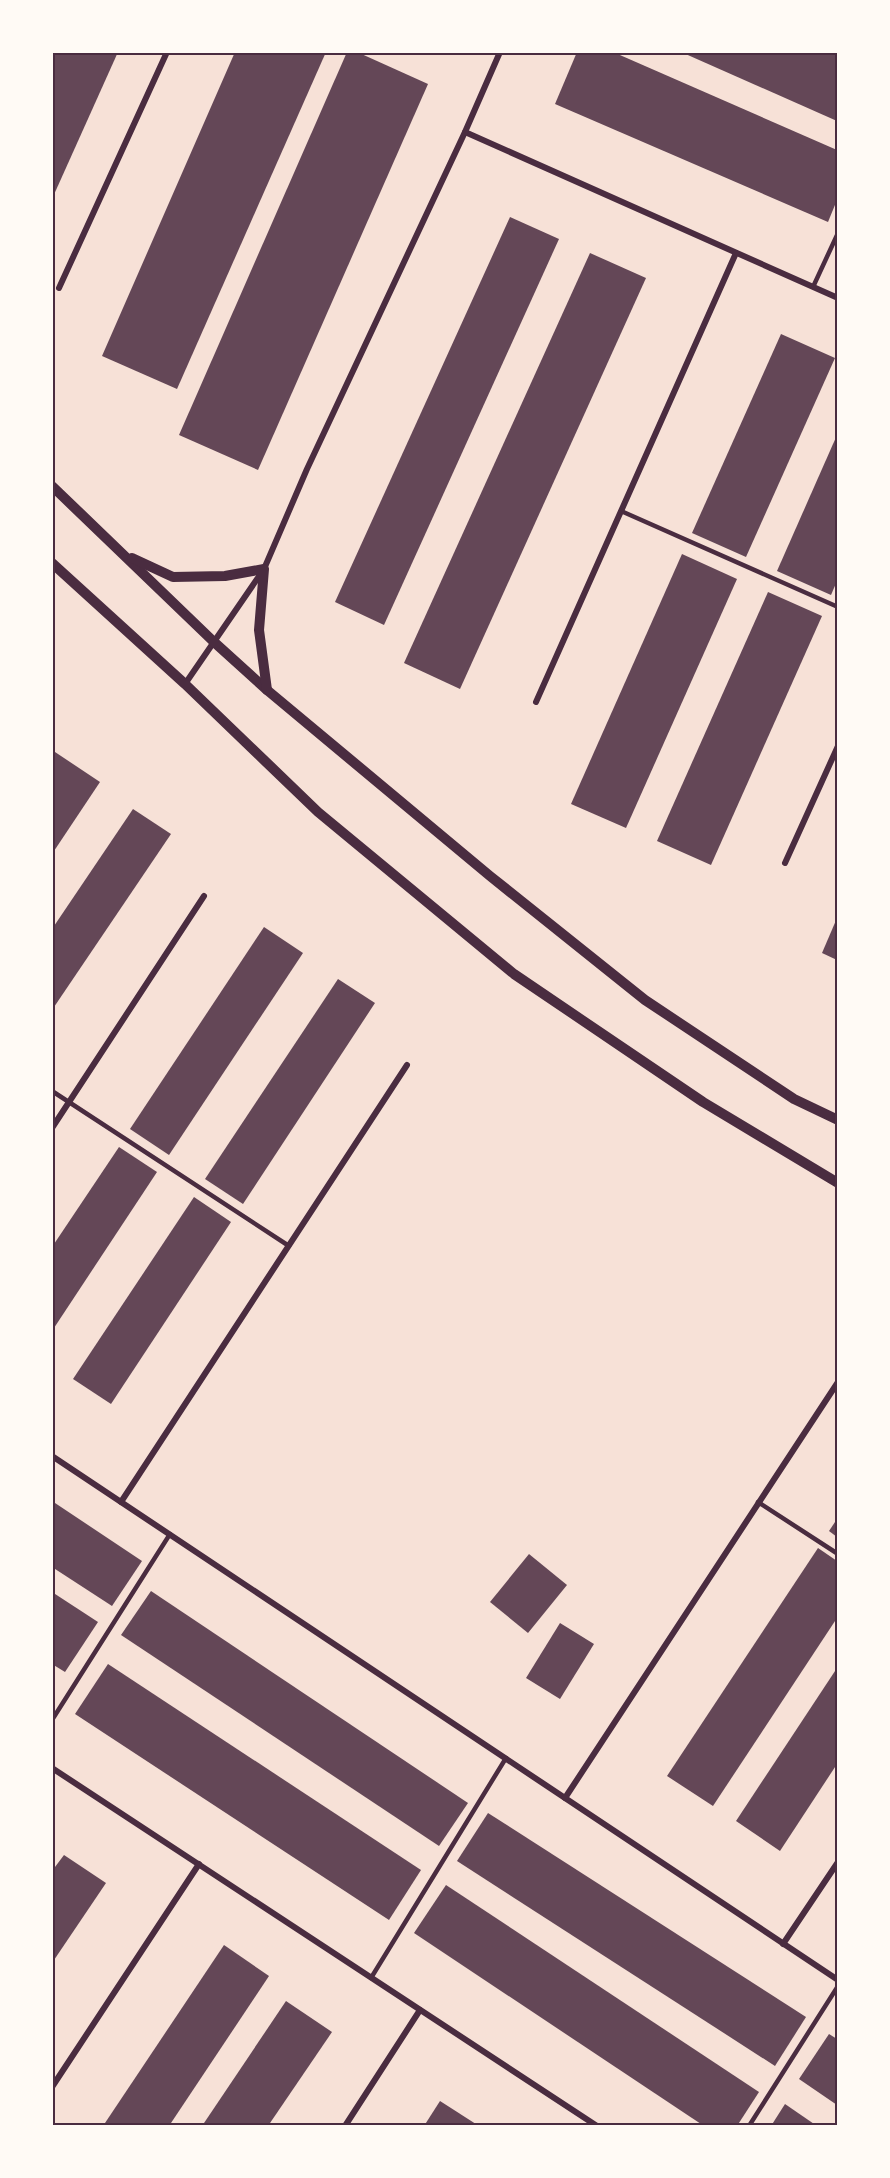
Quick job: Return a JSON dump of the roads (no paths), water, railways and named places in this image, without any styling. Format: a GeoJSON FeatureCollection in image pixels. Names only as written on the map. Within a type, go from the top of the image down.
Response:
{"type":"FeatureCollection","features":[{"type":"Feature","properties":{"kind":"street"},"geometry":{"type":"LineString","coordinates":[[59,288],[167,52]]}},
{"type":"Feature","properties":{"kind":"street"},"geometry":{"type":"LineString","coordinates":[[185,684],[264,569],[307,469],[465,132],[500,52]]}},
{"type":"Feature","properties":{"kind":"street"},"geometry":{"type":"LineString","coordinates":[[465,132],[837,298]]}},
{"type":"Feature","properties":{"kind":"street"},"geometry":{"type":"LineString","coordinates":[[536,702],[736,254]]}},
{"type":"Feature","properties":{"kind":"street"},"geometry":{"type":"LineString","coordinates":[[52,486],[267,690],[490,876],[645,1000],[794,1099],[837,1120]]}},
{"type":"Feature","properties":{"kind":"street"},"geometry":{"type":"LineString","coordinates":[[123,555],[172,577],[225,576],[264,569]]}},
{"type":"Feature","properties":{"kind":"street"},"geometry":{"type":"LineString","coordinates":[[52,563],[185,684],[318,812],[514,974],[703,1102],[837,1183]]}},
{"type":"Feature","properties":{"kind":"street"},"geometry":{"type":"LineString","coordinates":[[264,569],[259,630],[267,690]]}},
{"type":"Feature","properties":{"kind":"street"},"geometry":{"type":"LineString","coordinates":[[785,863],[837,746]]}},
{"type":"Feature","properties":{"kind":"street"},"geometry":{"type":"LineString","coordinates":[[52,1128],[204,896]]}},
{"type":"Feature","properties":{"kind":"street"},"geometry":{"type":"LineString","coordinates":[[122,1502],[407,1065]]}},
{"type":"Feature","properties":{"kind":"street"},"geometry":{"type":"LineString","coordinates":[[565,1798],[837,1382]]}},
{"type":"Feature","properties":{"kind":"street"},"geometry":{"type":"LineString","coordinates":[[52,1456],[837,1980]]}},
{"type":"Feature","properties":{"kind":"street"},"geometry":{"type":"LineString","coordinates":[[52,1768],[597,2126]]}},
{"type":"Feature","properties":{"kind":"street"},"geometry":{"type":"LineString","coordinates":[[783,1944],[837,1862]]}},
{"type":"Feature","properties":{"kind":"street"},"geometry":{"type":"LineString","coordinates":[[52,2087],[199,1864]]}},
{"type":"Feature","properties":{"kind":"street"},"geometry":{"type":"LineString","coordinates":[[345,2126],[420,2010]]}},
{"type":"Feature","properties":{"kind":"lane"},"geometry":{"type":"LineString","coordinates":[[813,288],[837,233]]}},
{"type":"Feature","properties":{"kind":"lane"},"geometry":{"type":"LineString","coordinates":[[621,511],[837,607]]}},
{"type":"Feature","properties":{"kind":"lane"},"geometry":{"type":"LineString","coordinates":[[52,1091],[289,1246]]}},
{"type":"Feature","properties":{"kind":"lane"},"geometry":{"type":"LineString","coordinates":[[758,1502],[837,1554]]}},
{"type":"Feature","properties":{"kind":"lane"},"geometry":{"type":"LineString","coordinates":[[52,1720],[170,1534]]}},
{"type":"Feature","properties":{"kind":"lane"},"geometry":{"type":"LineString","coordinates":[[371,1978],[506,1758]]}},
{"type":"Feature","properties":{"kind":"lane"},"geometry":{"type":"LineString","coordinates":[[749,2126],[837,1986]]}}]}
